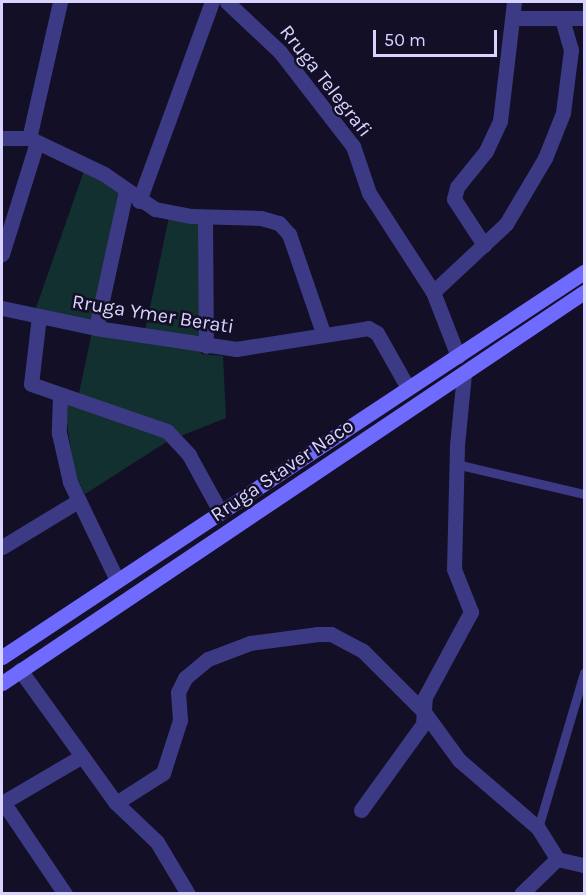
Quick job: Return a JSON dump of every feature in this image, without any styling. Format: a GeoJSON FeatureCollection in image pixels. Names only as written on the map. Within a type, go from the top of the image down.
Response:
{"type":"FeatureCollection","features":[{"type":"Feature","properties":{"kind":"main road","name":"Rruga Staver Naco"},"geometry":{"type":"LineString","coordinates":[[2,657],[585,272]]}},
{"type":"Feature","properties":{"kind":"main road","name":"Rruga Staver Naco"},"geometry":{"type":"LineString","coordinates":[[2,682],[585,292]]}},
{"type":"Feature","properties":{"kind":"street"},"geometry":{"type":"LineString","coordinates":[[2,254],[33,140],[60,2]]}},
{"type":"Feature","properties":{"kind":"street"},"geometry":{"type":"LineString","coordinates":[[139,201],[212,2]]}},
{"type":"Feature","properties":{"kind":"street","name":"Rruga Telegrafi"},"geometry":{"type":"LineString","coordinates":[[227,2],[280,52],[353,146],[369,193],[433,292],[458,356]]}},
{"type":"Feature","properties":{"kind":"street"},"geometry":{"type":"LineString","coordinates":[[484,245],[454,198],[458,187],[486,151],[500,121],[514,18],[514,2]]}},
{"type":"Feature","properties":{"kind":"street"},"geometry":{"type":"LineString","coordinates":[[514,18],[585,18]]}},
{"type":"Feature","properties":{"kind":"street"},"geometry":{"type":"LineString","coordinates":[[433,292],[506,224],[524,196],[563,112],[571,50],[562,18]]}},
{"type":"Feature","properties":{"kind":"street"},"geometry":{"type":"LineString","coordinates":[[2,138],[33,140],[104,174],[139,201],[168,212],[261,218],[285,228],[323,333]]}},
{"type":"Feature","properties":{"kind":"street"},"geometry":{"type":"LineString","coordinates":[[96,328],[126,190]]}},
{"type":"Feature","properties":{"kind":"street"},"geometry":{"type":"LineString","coordinates":[[206,216],[206,346]]}},
{"type":"Feature","properties":{"kind":"street","name":"Rruga Ymer Berati"},"geometry":{"type":"LineString","coordinates":[[2,308],[96,328],[206,346],[254,348],[354,327],[373,330],[408,388]]}},
{"type":"Feature","properties":{"kind":"street"},"geometry":{"type":"LineString","coordinates":[[39,316],[30,379],[34,387],[130,415],[167,431],[189,455],[222,513]]}},
{"type":"Feature","properties":{"kind":"street"},"geometry":{"type":"LineString","coordinates":[[361,810],[423,724],[425,697],[471,612],[454,569],[456,464],[464,374]]}},
{"type":"Feature","properties":{"kind":"street"},"geometry":{"type":"LineString","coordinates":[[60,396],[58,433],[63,460],[78,501],[117,580]]}},
{"type":"Feature","properties":{"kind":"street"},"geometry":{"type":"LineString","coordinates":[[2,547],[78,501]]}},
{"type":"Feature","properties":{"kind":"street"},"geometry":{"type":"LineString","coordinates":[[116,803],[163,773],[180,720],[178,692],[185,678],[208,659],[250,643],[318,634],[339,637],[363,651],[424,712],[459,760],[538,828],[557,859],[585,865]]}},
{"type":"Feature","properties":{"kind":"street"},"geometry":{"type":"LineString","coordinates":[[20,670],[116,803],[157,842],[188,894]]}},
{"type":"Feature","properties":{"kind":"street"},"geometry":{"type":"LineString","coordinates":[[65,894],[2,803],[82,756]]}},
{"type":"Feature","properties":{"kind":"street"},"geometry":{"type":"LineString","coordinates":[[521,894],[557,859]]}},
{"type":"Feature","properties":{"kind":"lane"},"geometry":{"type":"LineString","coordinates":[[456,464],[585,494]]}},
{"type":"Feature","properties":{"kind":"lane"},"geometry":{"type":"LineString","coordinates":[[538,828],[585,673]]}},
{"type":"Feature","properties":{"kind":"green space"},"geometry":{"type":"Polygon","coordinates":[[[85,168],[119,191],[92,317],[143,341],[169,217],[200,222],[201,354],[223,356],[226,418],[168,441],[85,494],[74,472],[64,402],[76,407],[92,332],[31,322],[85,168]]]}}]}
